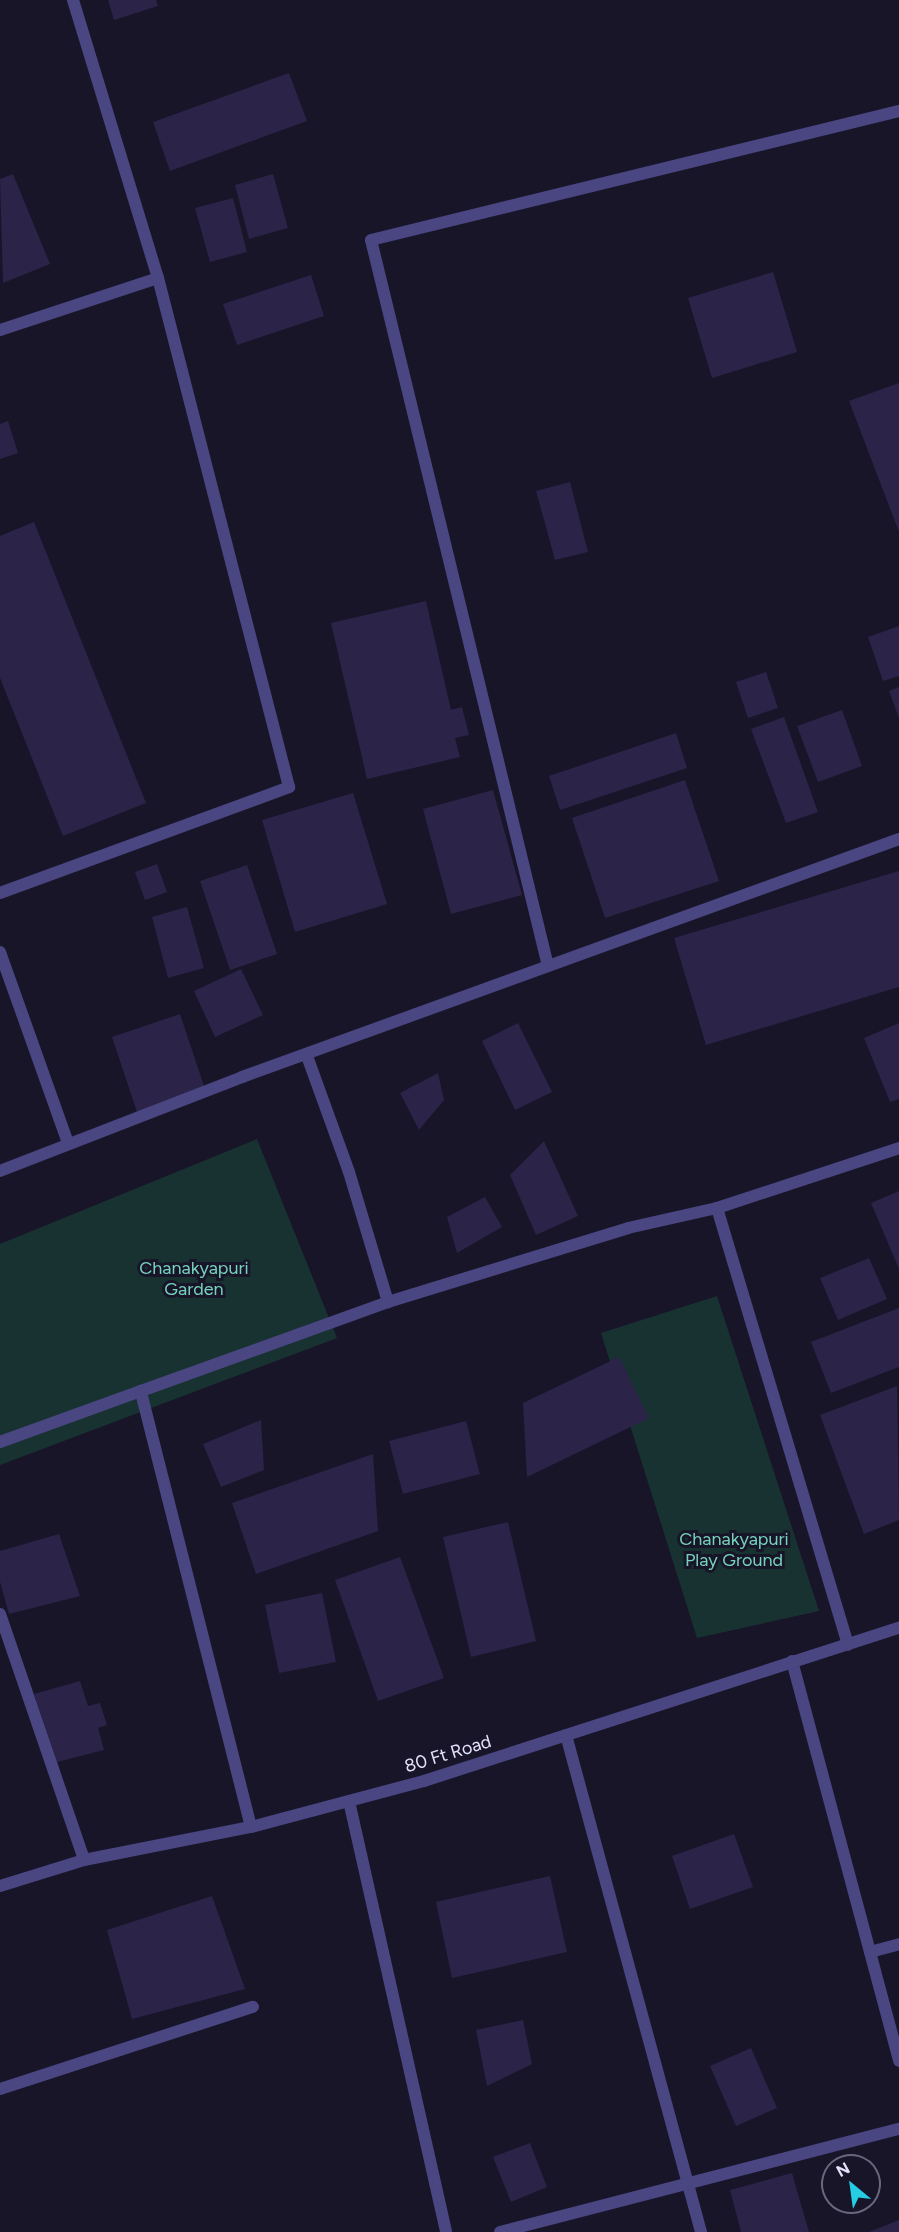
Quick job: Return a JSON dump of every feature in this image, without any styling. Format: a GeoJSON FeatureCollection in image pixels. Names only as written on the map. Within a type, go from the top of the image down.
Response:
{"type":"FeatureCollection","features":[{"type":"Feature","properties":{"kind":"street"},"geometry":{"type":"LineString","coordinates":[[0,893],[289,788],[158,278],[73,0]]}},
{"type":"Feature","properties":{"kind":"street"},"geometry":{"type":"LineString","coordinates":[[548,966],[371,240],[899,111]]}},
{"type":"Feature","properties":{"kind":"street"},"geometry":{"type":"LineString","coordinates":[[0,330],[158,278]]}},
{"type":"Feature","properties":{"kind":"street"},"geometry":{"type":"LineString","coordinates":[[0,1170],[548,966],[899,839]]}},
{"type":"Feature","properties":{"kind":"street"},"geometry":{"type":"LineString","coordinates":[[0,952],[68,1143]]}},
{"type":"Feature","properties":{"kind":"street"},"geometry":{"type":"LineString","coordinates":[[307,1056],[349,1172],[388,1302]]}},
{"type":"Feature","properties":{"kind":"street"},"geometry":{"type":"LineString","coordinates":[[0,1442],[388,1302],[628,1228],[717,1208],[899,1148]]}},
{"type":"Feature","properties":{"kind":"street"},"geometry":{"type":"LineString","coordinates":[[717,1208],[848,1645]]}},
{"type":"Feature","properties":{"kind":"street"},"geometry":{"type":"LineString","coordinates":[[141,1391],[251,1827]]}},
{"type":"Feature","properties":{"kind":"street"},"geometry":{"type":"LineString","coordinates":[[0,1614],[84,1860]]}},
{"type":"Feature","properties":{"kind":"street","name":"80 Ft Road"},"geometry":{"type":"LineString","coordinates":[[0,1886],[84,1860],[251,1827],[349,1801],[566,1735],[899,1628]]}},
{"type":"Feature","properties":{"kind":"street"},"geometry":{"type":"LineString","coordinates":[[792,1661],[899,2061]]}},
{"type":"Feature","properties":{"kind":"street"},"geometry":{"type":"LineString","coordinates":[[566,1735],[701,2232]]}},
{"type":"Feature","properties":{"kind":"street"},"geometry":{"type":"LineString","coordinates":[[349,1801],[446,2232]]}},
{"type":"Feature","properties":{"kind":"street"},"geometry":{"type":"LineString","coordinates":[[870,1952],[899,1944]]}},
{"type":"Feature","properties":{"kind":"street"},"geometry":{"type":"LineString","coordinates":[[0,2089],[253,2007]]}},
{"type":"Feature","properties":{"kind":"street"},"geometry":{"type":"LineString","coordinates":[[500,2232],[899,2129]]}},
{"type":"Feature","properties":{"kind":"green space","name":"Chanakyapuri Garden"},"geometry":{"type":"Polygon","coordinates":[[[257,1139],[337,1338],[0,1465],[0,1244],[257,1139]]]}},
{"type":"Feature","properties":{"kind":"green space","name":"Chanakyapuri Play Ground"},"geometry":{"type":"Polygon","coordinates":[[[717,1296],[819,1611],[697,1638],[601,1333],[717,1296]]]}},
{"type":"Feature","properties":{"kind":"building"},"geometry":{"type":"Polygon","coordinates":[[[108,0],[156,0],[158,6],[114,20],[108,0]]]}},
{"type":"Feature","properties":{"kind":"building"},"geometry":{"type":"Polygon","coordinates":[[[289,73],[307,121],[170,171],[153,122],[289,73]]]}},
{"type":"Feature","properties":{"kind":"building"},"geometry":{"type":"Polygon","coordinates":[[[13,174],[50,264],[3,283],[0,179],[13,174]]]}},
{"type":"Feature","properties":{"kind":"building"},"geometry":{"type":"Polygon","coordinates":[[[273,174],[288,228],[249,239],[235,185],[273,174]]]}},
{"type":"Feature","properties":{"kind":"building"},"geometry":{"type":"Polygon","coordinates":[[[233,198],[247,252],[210,262],[195,208],[233,198]]]}},
{"type":"Feature","properties":{"kind":"building"},"geometry":{"type":"Polygon","coordinates":[[[773,272],[797,352],[712,378],[688,298],[773,272]]]}},
{"type":"Feature","properties":{"kind":"building"},"geometry":{"type":"Polygon","coordinates":[[[311,275],[324,316],[237,345],[223,304],[311,275]]]}},
{"type":"Feature","properties":{"kind":"building"},"geometry":{"type":"Polygon","coordinates":[[[899,383],[899,532],[849,401],[899,383]]]}},
{"type":"Feature","properties":{"kind":"building"},"geometry":{"type":"Polygon","coordinates":[[[8,421],[18,453],[0,459],[0,424],[8,421]]]}},
{"type":"Feature","properties":{"kind":"building"},"geometry":{"type":"Polygon","coordinates":[[[570,482],[588,552],[555,560],[536,491],[570,482]]]}},
{"type":"Feature","properties":{"kind":"building"},"geometry":{"type":"Polygon","coordinates":[[[34,522],[146,803],[63,836],[0,678],[0,536],[34,522]]]}},
{"type":"Feature","properties":{"kind":"building"},"geometry":{"type":"Polygon","coordinates":[[[426,601],[451,710],[462,707],[469,735],[455,738],[460,757],[367,779],[331,623],[426,601]]]}},
{"type":"Feature","properties":{"kind":"building"},"geometry":{"type":"Polygon","coordinates":[[[899,626],[899,676],[883,681],[868,637],[899,626]]]}},
{"type":"Feature","properties":{"kind":"building"},"geometry":{"type":"Polygon","coordinates":[[[766,672],[778,708],[748,718],[736,682],[766,672]]]}},
{"type":"Feature","properties":{"kind":"building"},"geometry":{"type":"Polygon","coordinates":[[[899,687],[899,718],[889,691],[899,687]]]}},
{"type":"Feature","properties":{"kind":"building"},"geometry":{"type":"Polygon","coordinates":[[[842,710],[862,766],[818,782],[797,726],[842,710]]]}},
{"type":"Feature","properties":{"kind":"building"},"geometry":{"type":"Polygon","coordinates":[[[784,717],[818,812],[786,823],[751,729],[784,717]]]}},
{"type":"Feature","properties":{"kind":"building"},"geometry":{"type":"Polygon","coordinates":[[[676,733],[687,768],[560,810],[549,776],[676,733]]]}},
{"type":"Feature","properties":{"kind":"building"},"geometry":{"type":"Polygon","coordinates":[[[685,780],[719,881],[605,918],[572,818],[685,780]]]}},
{"type":"Feature","properties":{"kind":"building"},"geometry":{"type":"Polygon","coordinates":[[[493,790],[522,895],[451,914],[423,809],[493,790]]]}},
{"type":"Feature","properties":{"kind":"building"},"geometry":{"type":"Polygon","coordinates":[[[353,793],[387,904],[295,932],[262,820],[353,793]]]}},
{"type":"Feature","properties":{"kind":"building"},"geometry":{"type":"Polygon","coordinates":[[[157,864],[167,892],[145,900],[135,872],[157,864]]]}},
{"type":"Feature","properties":{"kind":"building"},"geometry":{"type":"Polygon","coordinates":[[[247,865],[277,954],[230,970],[200,881],[247,865]]]}},
{"type":"Feature","properties":{"kind":"building"},"geometry":{"type":"Polygon","coordinates":[[[899,871],[899,987],[706,1045],[674,938],[899,871]]]}},
{"type":"Feature","properties":{"kind":"building"},"geometry":{"type":"Polygon","coordinates":[[[187,907],[204,968],[168,978],[152,917],[187,907]]]}},
{"type":"Feature","properties":{"kind":"building"},"geometry":{"type":"Polygon","coordinates":[[[241,969],[263,1015],[215,1037],[194,991],[241,969]]]}},
{"type":"Feature","properties":{"kind":"building"},"geometry":{"type":"Polygon","coordinates":[[[180,1014],[205,1089],[137,1112],[112,1037],[180,1014]]]}},
{"type":"Feature","properties":{"kind":"building"},"geometry":{"type":"Polygon","coordinates":[[[518,1023],[552,1092],[515,1110],[482,1041],[518,1023]]]}},
{"type":"Feature","properties":{"kind":"building"},"geometry":{"type":"Polygon","coordinates":[[[899,1023],[899,1099],[890,1102],[864,1038],[899,1023]]]}},
{"type":"Feature","properties":{"kind":"building"},"geometry":{"type":"Polygon","coordinates":[[[438,1073],[444,1100],[419,1130],[400,1093],[438,1073]]]}},
{"type":"Feature","properties":{"kind":"building"},"geometry":{"type":"Polygon","coordinates":[[[544,1141],[578,1216],[536,1235],[510,1175],[544,1141]]]}},
{"type":"Feature","properties":{"kind":"building"},"geometry":{"type":"Polygon","coordinates":[[[899,1191],[899,1269],[871,1203],[899,1191]]]}},
{"type":"Feature","properties":{"kind":"building"},"geometry":{"type":"Polygon","coordinates":[[[485,1197],[502,1227],[457,1253],[447,1217],[485,1197]]]}},
{"type":"Feature","properties":{"kind":"building"},"geometry":{"type":"Polygon","coordinates":[[[869,1258],[887,1299],[838,1320],[820,1278],[869,1258]]]}},
{"type":"Feature","properties":{"kind":"building"},"geometry":{"type":"Polygon","coordinates":[[[899,1308],[899,1367],[831,1393],[811,1342],[899,1308]]]}},
{"type":"Feature","properties":{"kind":"building"},"geometry":{"type":"Polygon","coordinates":[[[619,1357],[649,1418],[527,1477],[523,1403],[619,1357]]]}},
{"type":"Feature","properties":{"kind":"building"},"geometry":{"type":"Polygon","coordinates":[[[897,1386],[899,1520],[864,1534],[820,1415],[897,1386]]]}},
{"type":"Feature","properties":{"kind":"building"},"geometry":{"type":"Polygon","coordinates":[[[261,1420],[264,1470],[221,1487],[203,1444],[261,1420]]]}},
{"type":"Feature","properties":{"kind":"building"},"geometry":{"type":"Polygon","coordinates":[[[466,1421],[480,1474],[403,1494],[389,1441],[466,1421]]]}},
{"type":"Feature","properties":{"kind":"building"},"geometry":{"type":"Polygon","coordinates":[[[373,1454],[378,1531],[256,1574],[232,1503],[373,1454]]]}},
{"type":"Feature","properties":{"kind":"building"},"geometry":{"type":"Polygon","coordinates":[[[508,1522],[536,1641],[471,1657],[443,1537],[508,1522]]]}},
{"type":"Feature","properties":{"kind":"building"},"geometry":{"type":"Polygon","coordinates":[[[59,1534],[80,1596],[9,1614],[0,1582],[0,1551],[59,1534]]]}},
{"type":"Feature","properties":{"kind":"building"},"geometry":{"type":"Polygon","coordinates":[[[400,1557],[444,1678],[378,1701],[335,1580],[400,1557]]]}},
{"type":"Feature","properties":{"kind":"building"},"geometry":{"type":"Polygon","coordinates":[[[322,1593],[336,1662],[279,1673],[265,1605],[322,1593]]]}},
{"type":"Feature","properties":{"kind":"building"},"geometry":{"type":"Polygon","coordinates":[[[80,1681],[88,1706],[100,1703],[107,1725],[98,1728],[104,1750],[57,1762],[34,1694],[80,1681]]]}},
{"type":"Feature","properties":{"kind":"building"},"geometry":{"type":"Polygon","coordinates":[[[734,1834],[753,1887],[690,1909],[672,1856],[734,1834]]]}},
{"type":"Feature","properties":{"kind":"building"},"geometry":{"type":"Polygon","coordinates":[[[550,1876],[567,1952],[452,1978],[436,1902],[550,1876]]]}},
{"type":"Feature","properties":{"kind":"building"},"geometry":{"type":"Polygon","coordinates":[[[212,1896],[245,1989],[132,2019],[107,1930],[212,1896]]]}},
{"type":"Feature","properties":{"kind":"building"},"geometry":{"type":"Polygon","coordinates":[[[523,2020],[532,2064],[487,2086],[476,2030],[523,2020]]]}},
{"type":"Feature","properties":{"kind":"building"},"geometry":{"type":"Polygon","coordinates":[[[751,2048],[777,2108],[736,2126],[710,2066],[751,2048]]]}},
{"type":"Feature","properties":{"kind":"building"},"geometry":{"type":"Polygon","coordinates":[[[530,2143],[547,2187],[511,2202],[493,2157],[530,2143]]]}},
{"type":"Feature","properties":{"kind":"building"},"geometry":{"type":"Polygon","coordinates":[[[792,2173],[809,2232],[741,2232],[730,2190],[792,2173]]]}},
{"type":"Feature","properties":{"kind":"building"},"geometry":{"type":"Polygon","coordinates":[[[899,2220],[899,2232],[869,2232],[899,2220]]]}}]}
